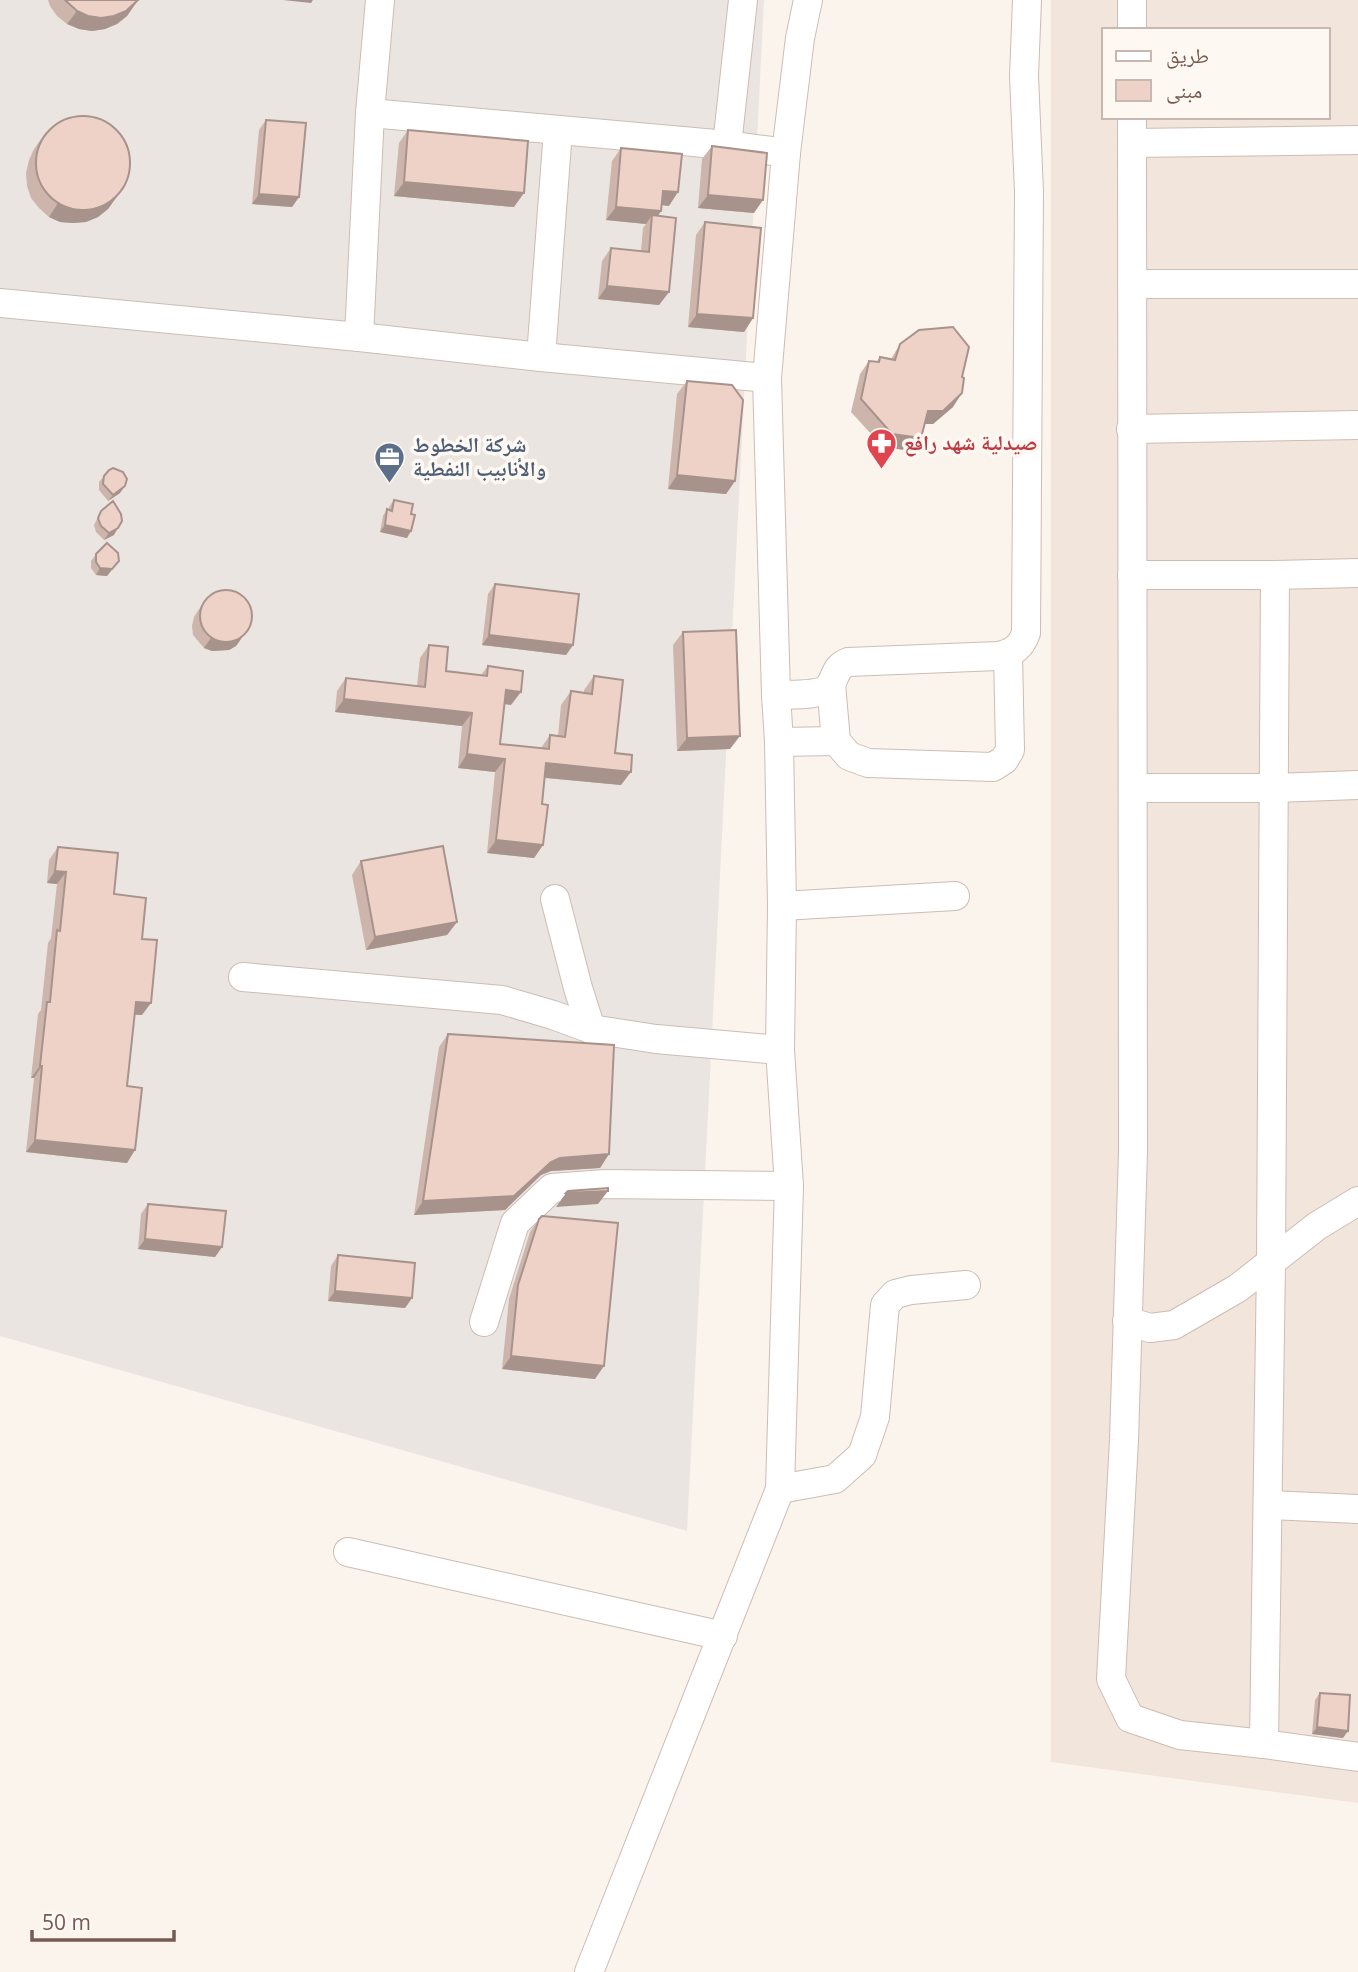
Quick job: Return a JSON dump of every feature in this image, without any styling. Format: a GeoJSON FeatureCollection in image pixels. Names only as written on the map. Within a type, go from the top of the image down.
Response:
{"type":"FeatureCollection","features":[{"type":"Feature","properties":{"kind":"street"},"geometry":{"type":"LineString","coordinates":[[359,337],[370,113],[380,0]]}},
{"type":"Feature","properties":{"kind":"street"},"geometry":{"type":"LineString","coordinates":[[727,145],[743,0]]}},
{"type":"Feature","properties":{"kind":"street"},"geometry":{"type":"LineString","coordinates":[[589,1972],[780,1489],[789,1186],[780,1050],[782,906],[779,742],[767,378],[786,153],[800,38],[808,0]]}},
{"type":"Feature","properties":{"kind":"street"},"geometry":{"type":"LineString","coordinates":[[1008,654],[1010,750],[1004,760],[993,768],[868,763],[849,756],[836,741],[831,684],[836,670],[848,662],[1008,654],[1023,642],[1026,633],[1029,192],[1024,76],[1027,0]]}},
{"type":"Feature","properties":{"kind":"street"},"geometry":{"type":"LineString","coordinates":[[1132,0],[1132,28]]}},
{"type":"Feature","properties":{"kind":"street"},"geometry":{"type":"LineString","coordinates":[[370,113],[727,145],[786,153]]}},
{"type":"Feature","properties":{"kind":"street"},"geometry":{"type":"LineString","coordinates":[[541,357],[558,130]]}},
{"type":"Feature","properties":{"kind":"street"},"geometry":{"type":"LineString","coordinates":[[1358,140],[1132,130],[1133,1152],[1124,1440],[1111,1679],[1130,1718],[1180,1735],[1358,1757]]}},
{"type":"Feature","properties":{"kind":"street"},"geometry":{"type":"LineString","coordinates":[[1132,284],[1358,284]]}},
{"type":"Feature","properties":{"kind":"street"},"geometry":{"type":"LineString","coordinates":[[0,303],[767,378]]}},
{"type":"Feature","properties":{"kind":"street"},"geometry":{"type":"LineString","coordinates":[[1131,429],[1358,425]]}},
{"type":"Feature","properties":{"kind":"street"},"geometry":{"type":"LineString","coordinates":[[1132,575],[1358,573]]}},
{"type":"Feature","properties":{"kind":"street"},"geometry":{"type":"LineString","coordinates":[[1264,1744],[1271,1262],[1275,575]]}},
{"type":"Feature","properties":{"kind":"street"},"geometry":{"type":"LineString","coordinates":[[776,695],[819,692],[831,684]]}},
{"type":"Feature","properties":{"kind":"street"},"geometry":{"type":"LineString","coordinates":[[779,742],[836,741]]}},
{"type":"Feature","properties":{"kind":"street"},"geometry":{"type":"LineString","coordinates":[[1133,788],[1358,785]]}},
{"type":"Feature","properties":{"kind":"street"},"geometry":{"type":"LineString","coordinates":[[782,906],[955,896]]}},
{"type":"Feature","properties":{"kind":"street"},"geometry":{"type":"LineString","coordinates":[[555,899],[592,1030]]}},
{"type":"Feature","properties":{"kind":"street"},"geometry":{"type":"LineString","coordinates":[[243,977],[502,1000],[552,1014],[592,1030],[656,1039],[780,1050]]}},
{"type":"Feature","properties":{"kind":"street"},"geometry":{"type":"LineString","coordinates":[[484,1322],[515,1223],[552,1188],[605,1184],[789,1186]]}},
{"type":"Feature","properties":{"kind":"street"},"geometry":{"type":"LineString","coordinates":[[1127,1321],[1150,1328],[1174,1325],[1238,1288],[1317,1226],[1358,1202]]}},
{"type":"Feature","properties":{"kind":"street"},"geometry":{"type":"LineString","coordinates":[[780,1489],[835,1479],[862,1455],[875,1417],[885,1305],[895,1294],[966,1285]]}},
{"type":"Feature","properties":{"kind":"street"},"geometry":{"type":"LineString","coordinates":[[1268,1505],[1358,1509]]}},
{"type":"Feature","properties":{"kind":"street"},"geometry":{"type":"LineString","coordinates":[[348,1552],[723,1636]]}},
{"type":"Feature","properties":{"kind":"shaded area"},"geometry":{"type":"Polygon","coordinates":[[[0,0],[764,0],[687,1531],[0,1336],[0,0]]]}},
{"type":"Feature","properties":{"kind":"shaded area"},"geometry":{"type":"Polygon","coordinates":[[[1051,0],[1358,0],[1358,1803],[1051,1762],[1051,0]]]}},
{"type":"Feature","properties":{"kind":"building"},"geometry":{"type":"Polygon","coordinates":[[[65,0],[138,0],[126,11],[101,18],[77,11],[65,0]]]}},
{"type":"Feature","properties":{"kind":"building"},"geometry":{"type":"Polygon","coordinates":[[[83,116],[101,119],[116,130],[127,145],[130,163],[127,181],[116,196],[101,207],[83,210],[65,207],[50,196],[39,181],[36,163],[39,145],[50,130],[65,119],[83,116]]]}},
{"type":"Feature","properties":{"kind":"building"},"geometry":{"type":"Polygon","coordinates":[[[266,120],[306,123],[299,197],[259,194],[266,120]]]}},
{"type":"Feature","properties":{"kind":"building"},"geometry":{"type":"Polygon","coordinates":[[[408,130],[528,141],[524,193],[404,182],[408,130]]]}},
{"type":"Feature","properties":{"kind":"building"},"geometry":{"type":"Polygon","coordinates":[[[712,146],[767,153],[763,200],[708,195],[712,146]]]}},
{"type":"Feature","properties":{"kind":"building"},"geometry":{"type":"Polygon","coordinates":[[[621,148],[682,154],[678,192],[663,191],[661,211],[616,207],[621,148]]]}},
{"type":"Feature","properties":{"kind":"building"},"geometry":{"type":"Polygon","coordinates":[[[652,215],[676,218],[669,292],[607,286],[611,248],[649,252],[652,215]]]}},
{"type":"Feature","properties":{"kind":"building"},"geometry":{"type":"Polygon","coordinates":[[[705,222],[761,228],[753,318],[697,314],[705,222]]]}},
{"type":"Feature","properties":{"kind":"building"},"geometry":{"type":"Polygon","coordinates":[[[953,327],[969,347],[962,377],[962,393],[943,411],[928,411],[921,438],[892,434],[861,399],[869,361],[879,362],[880,357],[895,360],[900,344],[919,330],[953,327]]]}},
{"type":"Feature","properties":{"kind":"building"},"geometry":{"type":"Polygon","coordinates":[[[687,381],[732,385],[743,400],[735,481],[677,475],[687,381]]]}},
{"type":"Feature","properties":{"kind":"building"},"geometry":{"type":"Polygon","coordinates":[[[113,468],[123,472],[127,479],[125,486],[113,495],[103,484],[104,476],[113,468]]]}},
{"type":"Feature","properties":{"kind":"building"},"geometry":{"type":"Polygon","coordinates":[[[394,500],[413,504],[411,514],[415,515],[411,531],[385,525],[387,509],[392,511],[394,500]]]}},
{"type":"Feature","properties":{"kind":"building"},"geometry":{"type":"Polygon","coordinates":[[[113,501],[122,521],[118,528],[109,533],[101,526],[98,518],[101,511],[113,501]]]}},
{"type":"Feature","properties":{"kind":"building"},"geometry":{"type":"Polygon","coordinates":[[[107,543],[118,553],[119,561],[112,569],[100,568],[96,562],[96,554],[107,543]]]}},
{"type":"Feature","properties":{"kind":"building"},"geometry":{"type":"Polygon","coordinates":[[[495,584],[579,594],[573,645],[489,635],[495,584]]]}},
{"type":"Feature","properties":{"kind":"building"},"geometry":{"type":"Polygon","coordinates":[[[226,590],[236,592],[244,598],[250,606],[250,626],[244,634],[236,640],[226,642],[216,640],[208,634],[202,626],[200,616],[202,606],[208,598],[216,592],[226,590]]]}},
{"type":"Feature","properties":{"kind":"building"},"geometry":{"type":"Polygon","coordinates":[[[736,630],[740,736],[687,738],[683,632],[736,630]]]}},
{"type":"Feature","properties":{"kind":"building"},"geometry":{"type":"Polygon","coordinates":[[[429,645],[448,647],[446,671],[487,676],[488,666],[523,671],[521,692],[506,690],[500,744],[549,749],[550,735],[565,737],[571,691],[592,694],[594,676],[623,680],[615,753],[632,755],[631,772],[546,763],[542,804],[548,805],[543,845],[496,840],[505,759],[467,754],[472,713],[344,699],[346,678],[425,687],[429,645]]]}},
{"type":"Feature","properties":{"kind":"building"},"geometry":{"type":"Polygon","coordinates":[[[443,846],[457,922],[375,937],[361,861],[443,846]]]}},
{"type":"Feature","properties":{"kind":"building"},"geometry":{"type":"Polygon","coordinates":[[[58,847],[118,853],[114,894],[146,898],[142,939],[157,940],[151,1003],[136,1002],[127,1086],[142,1088],[135,1150],[35,1140],[47,1002],[50,1002],[66,872],[55,871],[58,847]]]}},
{"type":"Feature","properties":{"kind":"building"},"geometry":{"type":"Polygon","coordinates":[[[448,1034],[614,1045],[609,1154],[560,1158],[551,1162],[514,1196],[423,1201],[448,1034]]]}},
{"type":"Feature","properties":{"kind":"building"},"geometry":{"type":"Polygon","coordinates":[[[608,1188],[608,1191],[566,1193],[568,1191],[608,1188]]]}},
{"type":"Feature","properties":{"kind":"building"},"geometry":{"type":"Polygon","coordinates":[[[148,1204],[226,1211],[222,1247],[145,1239],[148,1204]]]}},
{"type":"Feature","properties":{"kind":"building"},"geometry":{"type":"Polygon","coordinates":[[[542,1216],[618,1223],[604,1366],[511,1356],[518,1285],[542,1216]]]}},
{"type":"Feature","properties":{"kind":"building"},"geometry":{"type":"Polygon","coordinates":[[[338,1255],[415,1263],[412,1298],[335,1291],[338,1255]]]}},
{"type":"Feature","properties":{"kind":"building"},"geometry":{"type":"Polygon","coordinates":[[[1320,1693],[1350,1695],[1348,1731],[1317,1727],[1320,1693]]]}},
{"type":"Feature","properties":{"kind":"place","name":"صيدلية شهد رافع"},"geometry":{"type":"Point","coordinates":[881,470]}},
{"type":"Feature","properties":{"kind":"place","name":"شركة الخطوط والأنابيب النفطية"},"geometry":{"type":"Point","coordinates":[390,484]}}]}
